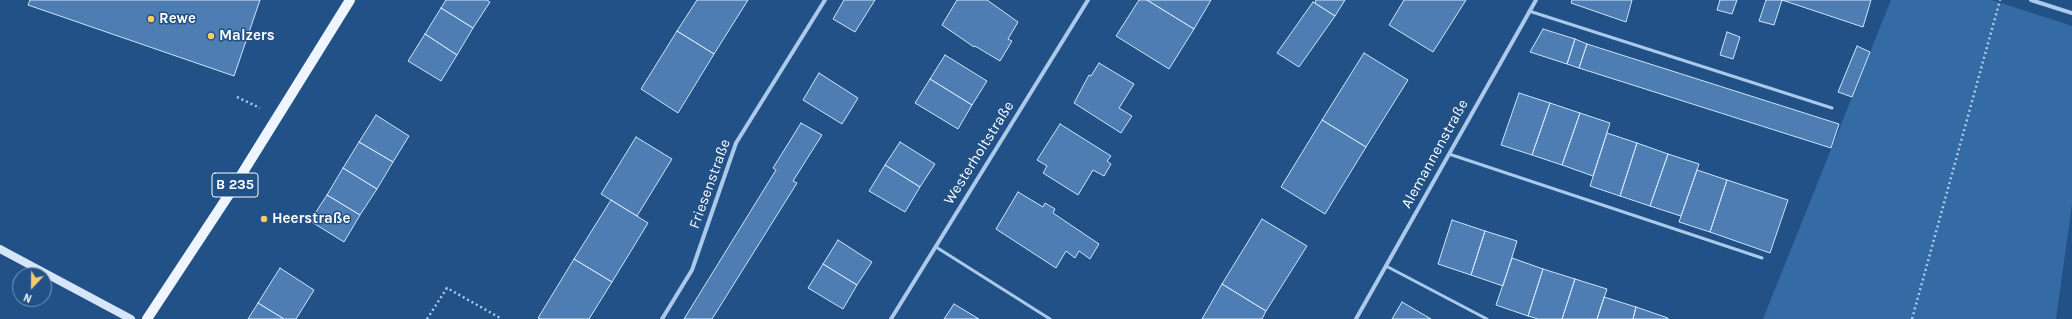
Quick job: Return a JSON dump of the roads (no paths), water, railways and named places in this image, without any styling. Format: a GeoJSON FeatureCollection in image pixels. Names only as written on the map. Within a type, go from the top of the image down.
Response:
{"type":"FeatureCollection","features":[{"type":"Feature","properties":{"kind":"main road","name":"B 235"},"geometry":{"type":"LineString","coordinates":[[147,319],[278,116],[350,0]]}},
{"type":"Feature","properties":{"kind":"street","name":"Friesenstraße"},"geometry":{"type":"LineString","coordinates":[[662,319],[692,270],[736,143],[825,0]]}},
{"type":"Feature","properties":{"kind":"street","name":"Westerholtstraße"},"geometry":{"type":"LineString","coordinates":[[891,319],[1088,0]]}},
{"type":"Feature","properties":{"kind":"street","name":"Alemannenstraße"},"geometry":{"type":"LineString","coordinates":[[1356,319],[1536,0]]}},
{"type":"Feature","properties":{"kind":"street"},"geometry":{"type":"LineString","coordinates":[[2032,0],[2072,13]]}},
{"type":"Feature","properties":{"kind":"street"},"geometry":{"type":"LineString","coordinates":[[0,249],[131,319]]}},
{"type":"Feature","properties":{"kind":"lane"},"geometry":{"type":"LineString","coordinates":[[1529,11],[1832,108]]}},
{"type":"Feature","properties":{"kind":"lane"},"geometry":{"type":"LineString","coordinates":[[1449,154],[1762,258]]}},
{"type":"Feature","properties":{"kind":"lane"},"geometry":{"type":"LineString","coordinates":[[936,247],[1050,319]]}},
{"type":"Feature","properties":{"kind":"lane"},"geometry":{"type":"LineString","coordinates":[[1386,266],[1487,319]]}},
{"type":"Feature","properties":{"kind":"place","name":"Rewe"},"geometry":{"type":"Point","coordinates":[151,19]}},
{"type":"Feature","properties":{"kind":"place","name":"Malzers"},"geometry":{"type":"Point","coordinates":[211,36]}},
{"type":"Feature","properties":{"kind":"place","name":"Heerstraße"},"geometry":{"type":"Point","coordinates":[264,219]}}]}
